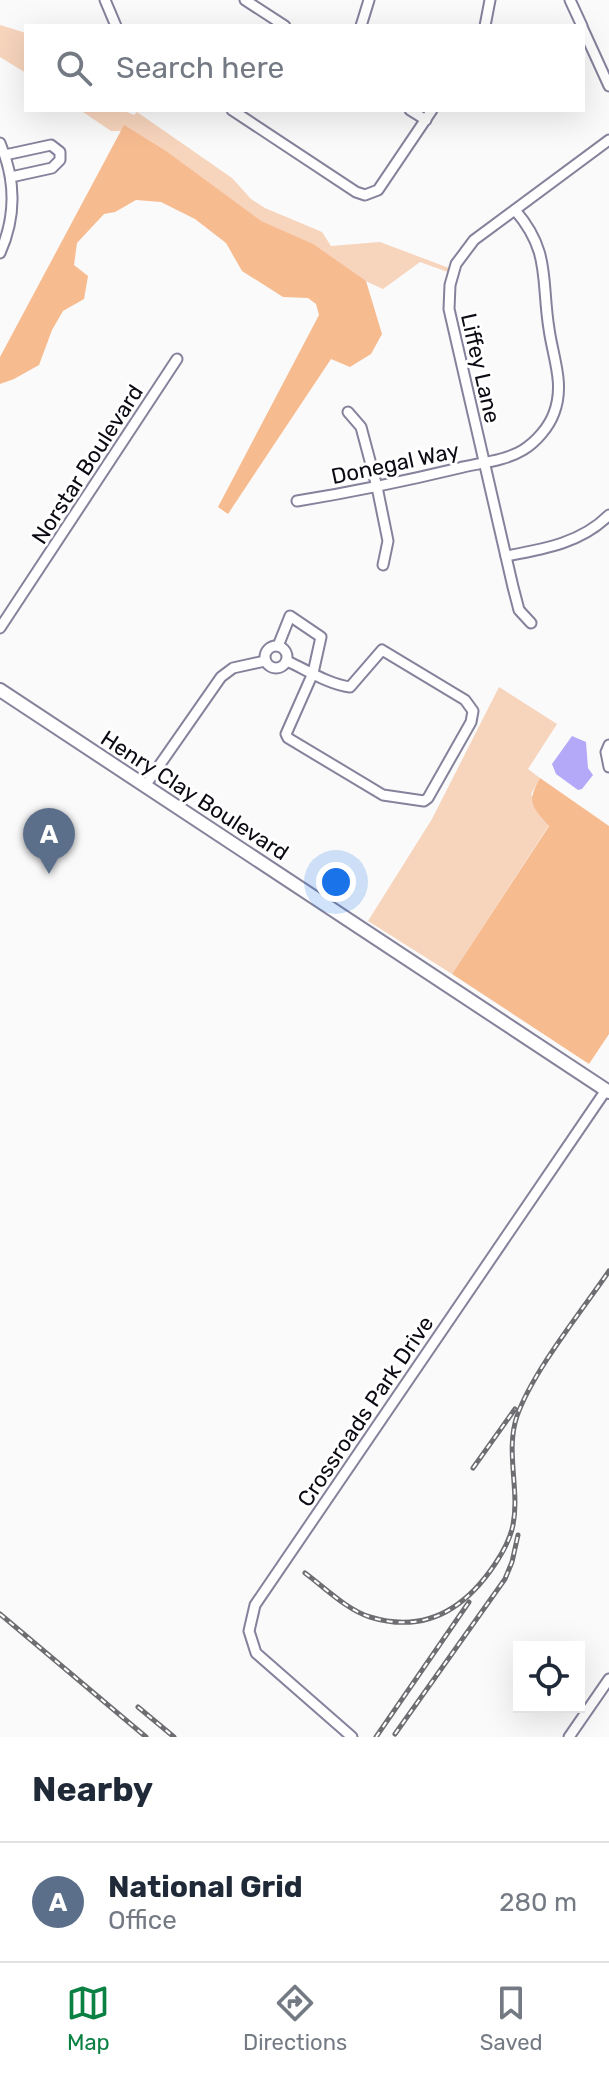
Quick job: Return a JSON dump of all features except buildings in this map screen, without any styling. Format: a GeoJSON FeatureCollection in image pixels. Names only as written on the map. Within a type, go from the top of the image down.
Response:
{"type":"FeatureCollection","features":[{"type":"Feature","properties":{"kind":"main road","name":"Henry Clay Boulevard"},"geometry":{"type":"LineString","coordinates":[[0,690],[607,1091]]}},
{"type":"Feature","properties":{"kind":"street"},"geometry":{"type":"LineString","coordinates":[[105,0],[115,24]]}},
{"type":"Feature","properties":{"kind":"street"},"geometry":{"type":"LineString","coordinates":[[245,0],[282,24]]}},
{"type":"Feature","properties":{"kind":"street"},"geometry":{"type":"LineString","coordinates":[[362,24],[369,0]]}},
{"type":"Feature","properties":{"kind":"street"},"geometry":{"type":"LineString","coordinates":[[485,24],[490,0]]}},
{"type":"Feature","properties":{"kind":"street"},"geometry":{"type":"LineString","coordinates":[[570,0],[580,24]]}},
{"type":"Feature","properties":{"kind":"street"},"geometry":{"type":"LineString","coordinates":[[585,34],[609,86]]}},
{"type":"Feature","properties":{"kind":"street"},"geometry":{"type":"LineString","coordinates":[[235,112],[365,195],[378,190],[431,112]]}},
{"type":"Feature","properties":{"kind":"street"},"geometry":{"type":"LineString","coordinates":[[413,112],[426,120]]}},
{"type":"Feature","properties":{"kind":"street","name":"Liffey Lane"},"geometry":{"type":"LineString","coordinates":[[531,623],[519,610],[449,309],[449,293],[456,264],[474,240],[609,140]]}},
{"type":"Feature","properties":{"kind":"street"},"geometry":{"type":"LineString","coordinates":[[0,143],[5,155],[12,214],[0,253]]}},
{"type":"Feature","properties":{"kind":"street"},"geometry":{"type":"LineString","coordinates":[[5,155],[51,145],[58,149],[60,160],[58,165],[27,174],[7,171]]}},
{"type":"Feature","properties":{"kind":"street","name":"Donegal Way"},"geometry":{"type":"LineString","coordinates":[[297,501],[377,487],[516,453],[536,439],[548,425],[558,398],[559,380],[549,333],[542,256],[536,238],[515,210]]}},
{"type":"Feature","properties":{"kind":"street","name":"Norstar Boulevard"},"geometry":{"type":"LineString","coordinates":[[0,628],[177,359]]}},
{"type":"Feature","properties":{"kind":"street"},"geometry":{"type":"LineString","coordinates":[[348,412],[361,427],[377,487],[388,541],[383,565]]}},
{"type":"Feature","properties":{"kind":"street"},"geometry":{"type":"LineString","coordinates":[[506,556],[571,541],[609,515]]}},
{"type":"Feature","properties":{"kind":"street"},"geometry":{"type":"LineString","coordinates":[[265,661],[268,650],[278,646],[290,616],[321,637],[313,673],[286,734],[288,738],[383,795],[424,801],[428,798],[471,722],[473,711],[465,700],[382,650],[350,687],[339,686],[313,673],[287,661]]}},
{"type":"Feature","properties":{"kind":"street"},"geometry":{"type":"LineString","coordinates":[[265,661],[274,669],[283,666],[287,661],[285,650],[278,646]]}},
{"type":"Feature","properties":{"kind":"street"},"geometry":{"type":"LineString","coordinates":[[145,786],[217,681],[233,668],[265,661]]}},
{"type":"Feature","properties":{"kind":"street"},"geometry":{"type":"LineString","coordinates":[[609,745],[606,752],[609,767]]}},
{"type":"Feature","properties":{"kind":"street","name":"Crossroads Park Drive"},"geometry":{"type":"LineString","coordinates":[[352,1737],[256,1653],[249,1631],[255,1605],[607,1091]]}},
{"type":"Feature","properties":{"kind":"street"},"geometry":{"type":"LineString","coordinates":[[569,1737],[609,1679]]}},
{"type":"Feature","properties":{"kind":"shaded area"},"geometry":{"type":"Polygon","coordinates":[[[0,25],[24,32],[24,72],[0,57],[0,25]]]}},
{"type":"Feature","properties":{"kind":"shaded area"},"geometry":{"type":"Polygon","coordinates":[[[83,112],[127,112],[134,115],[137,112],[232,178],[251,199],[322,232],[331,246],[380,242],[449,268],[448,272],[420,262],[383,289],[282,236],[126,131],[111,131],[83,112]]]}},
{"type":"Feature","properties":{"kind":"shaded area"},"geometry":{"type":"Polygon","coordinates":[[[124,125],[166,151],[261,221],[313,244],[366,281],[382,334],[371,354],[350,367],[331,359],[228,514],[218,507],[319,315],[316,304],[308,298],[283,297],[242,271],[226,243],[195,219],[161,202],[136,200],[115,212],[104,214],[77,243],[74,265],[88,276],[84,299],[63,311],[39,365],[0,384],[0,357],[124,125]]]}},
{"type":"Feature","properties":{"kind":"shaded area"},"geometry":{"type":"Polygon","coordinates":[[[499,687],[557,724],[528,769],[540,778],[531,794],[549,825],[452,974],[368,921],[432,819],[499,687]]]}},
{"type":"Feature","properties":{"kind":"shaded area"},"geometry":{"type":"Polygon","coordinates":[[[572,736],[586,742],[588,768],[593,775],[578,790],[556,774],[552,764],[572,736]]]}},
{"type":"Feature","properties":{"kind":"shaded area"},"geometry":{"type":"Polygon","coordinates":[[[540,778],[609,826],[609,1034],[589,1064],[452,974],[549,826],[538,814],[532,799],[540,778]]]}},
{"type":"Feature","properties":{"kind":"railway"},"geometry":{"type":"LineString","coordinates":[[305,1573],[353,1609],[390,1621],[426,1620],[442,1614],[471,1594],[498,1559],[512,1530],[515,1512],[512,1443],[524,1399],[546,1361],[609,1271]]}},
{"type":"Feature","properties":{"kind":"railway"},"geometry":{"type":"LineString","coordinates":[[473,1468],[515,1409]]}},
{"type":"Feature","properties":{"kind":"railway"},"geometry":{"type":"LineString","coordinates":[[395,1734],[505,1579],[518,1535]]}},
{"type":"Feature","properties":{"kind":"railway"},"geometry":{"type":"LineString","coordinates":[[376,1737],[469,1602]]}},
{"type":"Feature","properties":{"kind":"railway"},"geometry":{"type":"LineString","coordinates":[[0,1614],[146,1737]]}},
{"type":"Feature","properties":{"kind":"railway"},"geometry":{"type":"LineString","coordinates":[[138,1707],[174,1737]]}},
{"type":"Feature","properties":{"kind":"place","name":"National Grid"},"geometry":{"type":"Point","coordinates":[49,874]}}]}
